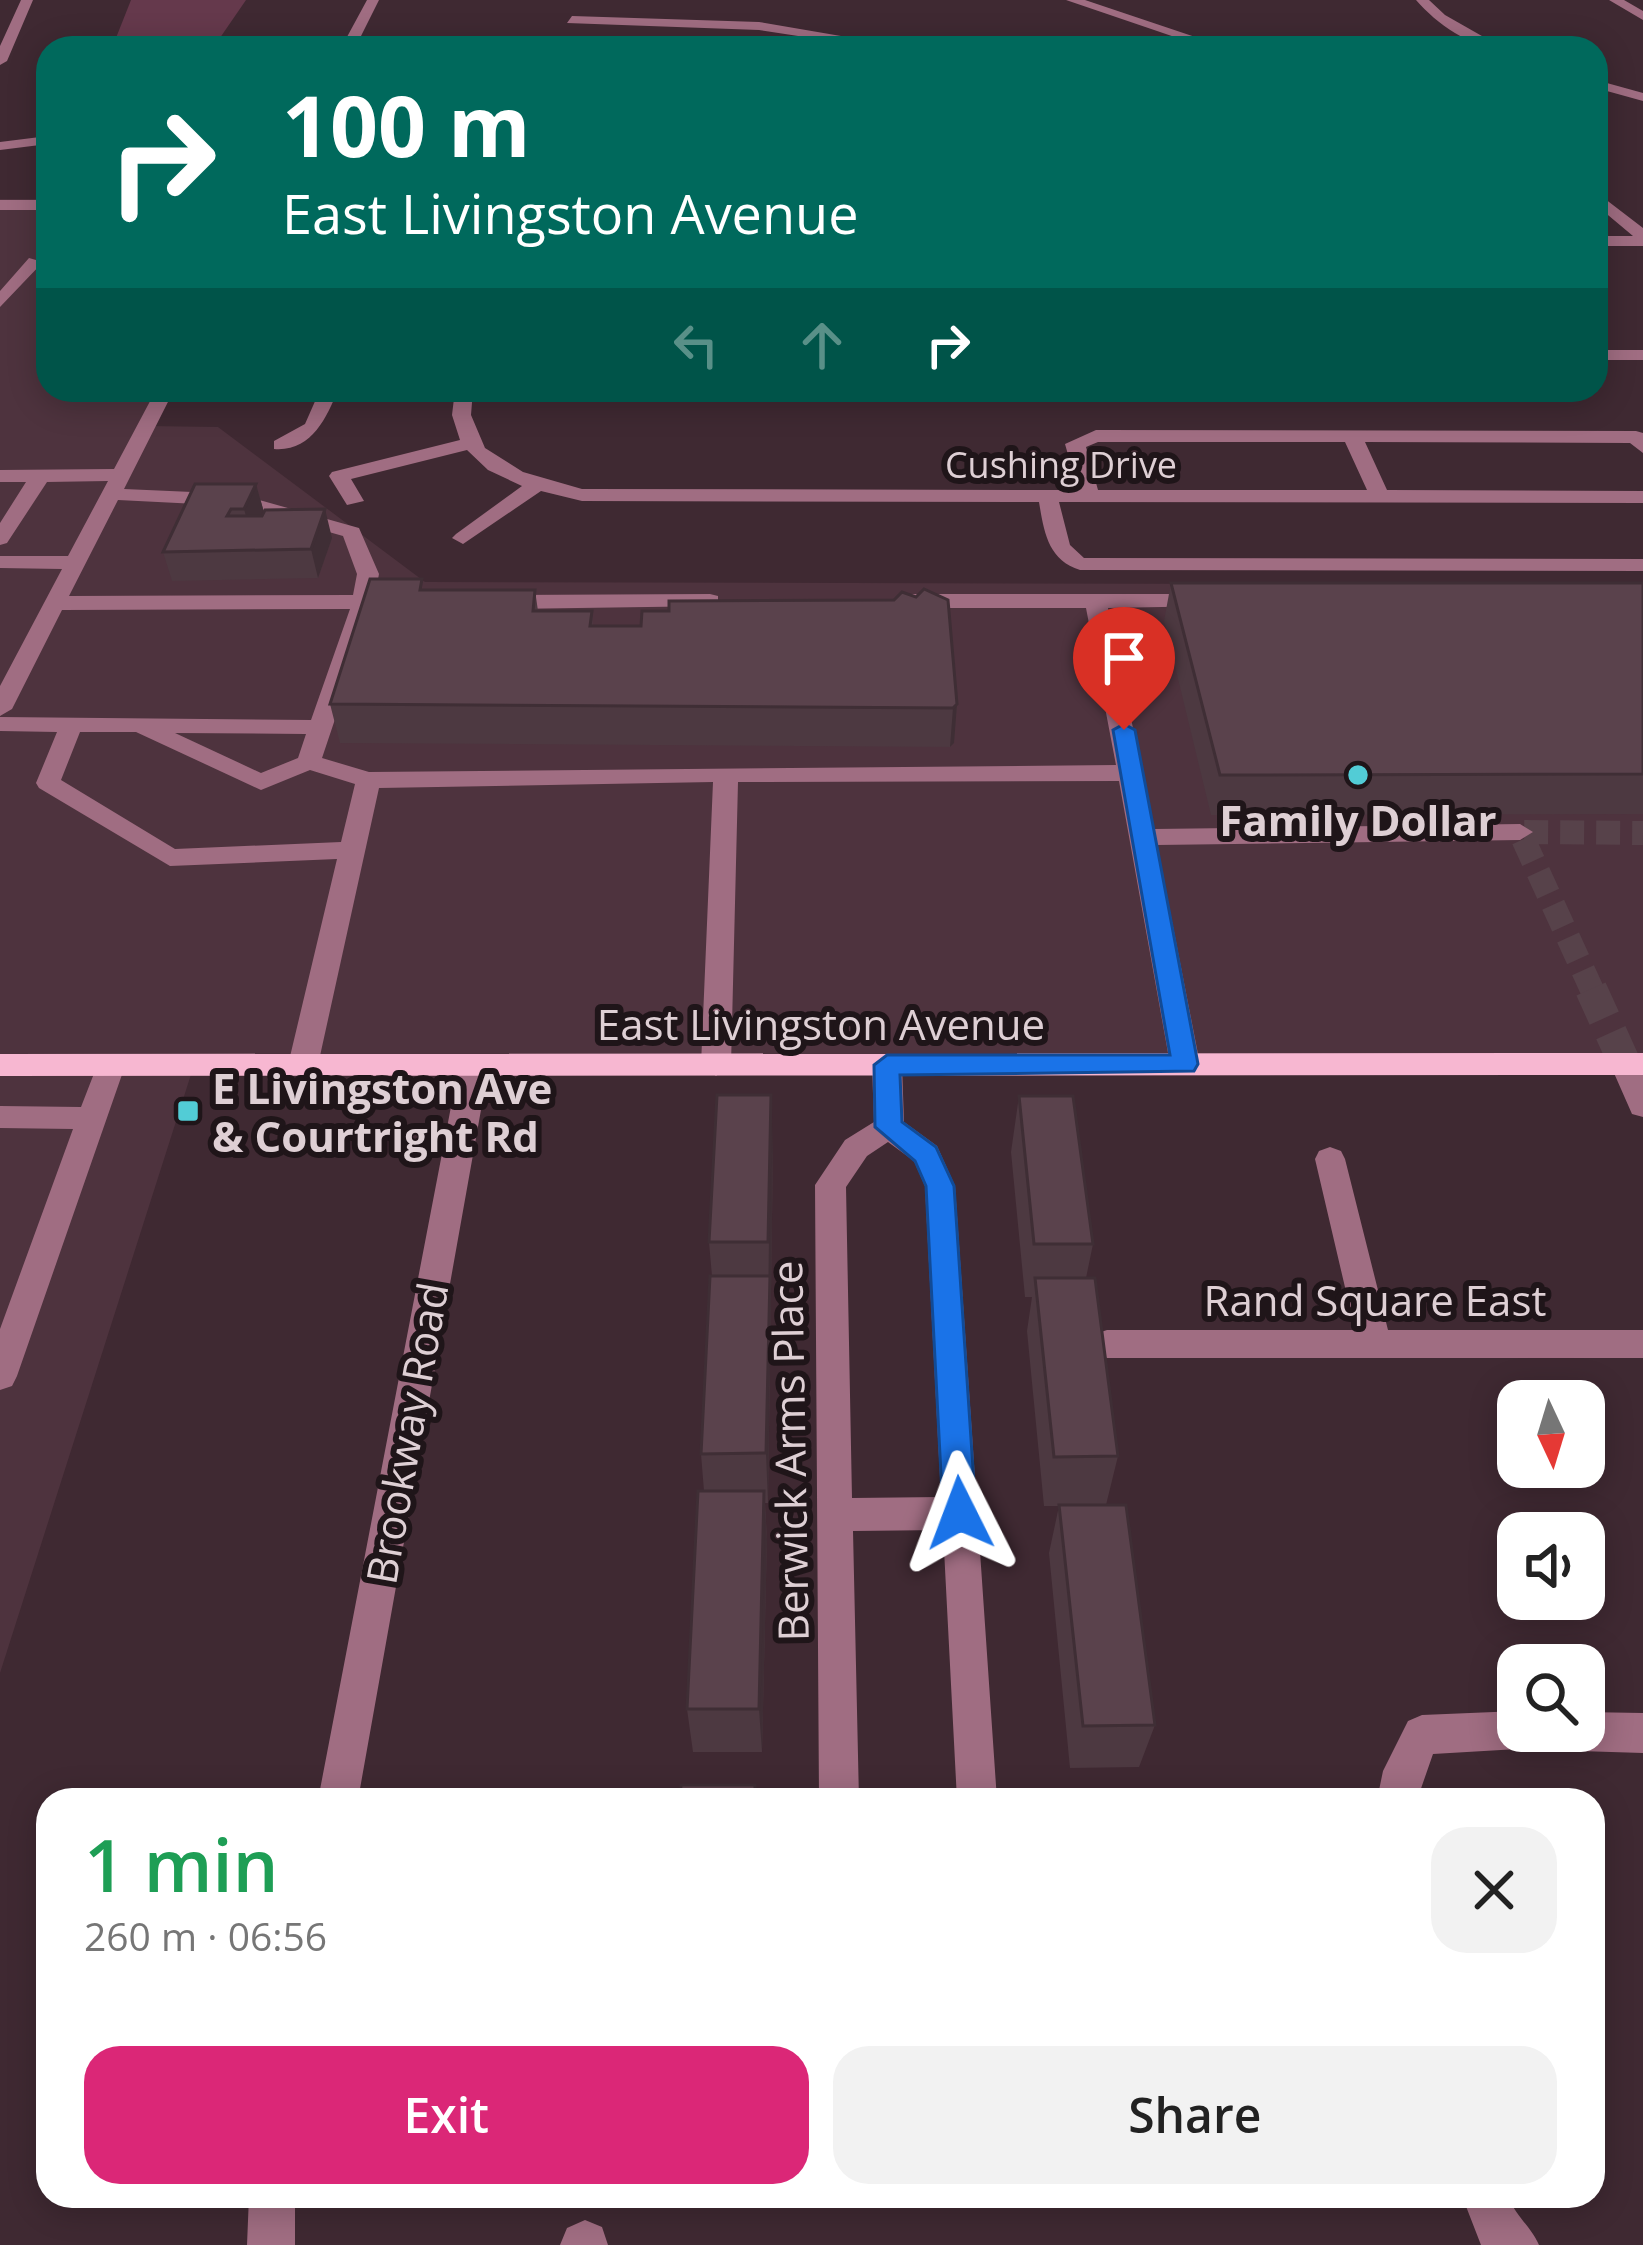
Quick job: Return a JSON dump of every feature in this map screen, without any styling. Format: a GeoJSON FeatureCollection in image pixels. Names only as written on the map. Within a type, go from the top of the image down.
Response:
{"type":"FeatureCollection","features":[{"type":"Feature","properties":{"kind":"main road","name":"East Livingston Avenue"},"geometry":{"type":"LineString","coordinates":[[0,1066],[1634,1064]]}},
{"type":"Feature","properties":{"kind":"street"},"geometry":{"type":"LineString","coordinates":[[0,62],[27,0]]}},
{"type":"Feature","properties":{"kind":"street"},"geometry":{"type":"LineString","coordinates":[[354,36],[374,0]]}},
{"type":"Feature","properties":{"kind":"street"},"geometry":{"type":"LineString","coordinates":[[578,0],[570,27],[758,26],[824,36]]}},
{"type":"Feature","properties":{"kind":"street"},"geometry":{"type":"LineString","coordinates":[[1072,0],[1184,36]]}},
{"type":"Feature","properties":{"kind":"street"},"geometry":{"type":"LineString","coordinates":[[1422,0],[1440,18],[1474,36]]}},
{"type":"Feature","properties":{"kind":"street"},"geometry":{"type":"LineString","coordinates":[[1616,0],[1643,16]]}},
{"type":"Feature","properties":{"kind":"street"},"geometry":{"type":"LineString","coordinates":[[1608,88],[1643,98]]}},
{"type":"Feature","properties":{"kind":"street"},"geometry":{"type":"LineString","coordinates":[[0,146],[36,142]]}},
{"type":"Feature","properties":{"kind":"street"},"geometry":{"type":"LineString","coordinates":[[0,205],[36,205]]}},
{"type":"Feature","properties":{"kind":"street"},"geometry":{"type":"LineString","coordinates":[[1608,208],[1643,239]]}},
{"type":"Feature","properties":{"kind":"street"},"geometry":{"type":"LineString","coordinates":[[1608,240],[1643,239]]}},
{"type":"Feature","properties":{"kind":"street"},"geometry":{"type":"LineString","coordinates":[[0,262],[36,259]]}},
{"type":"Feature","properties":{"kind":"street"},"geometry":{"type":"LineString","coordinates":[[0,302],[36,264]]}},
{"type":"Feature","properties":{"kind":"street"},"geometry":{"type":"LineString","coordinates":[[1608,355],[1643,356]]}},
{"type":"Feature","properties":{"kind":"street"},"geometry":{"type":"LineString","coordinates":[[0,710],[8,680],[79,563],[159,402]]}},
{"type":"Feature","properties":{"kind":"street"},"geometry":{"type":"LineString","coordinates":[[280,445],[313,427],[324,402]]}},
{"type":"Feature","properties":{"kind":"street"},"geometry":{"type":"LineString","coordinates":[[339,476],[471,443],[465,435],[461,402]]}},
{"type":"Feature","properties":{"kind":"street"},"geometry":{"type":"LineString","coordinates":[[1352,436],[1380,497]]}},
{"type":"Feature","properties":{"kind":"street"},"geometry":{"type":"LineString","coordinates":[[1090,497],[1076,453],[1075,443],[1081,438],[1636,437],[1643,447]]}},
{"type":"Feature","properties":{"kind":"street","name":"Cushing Drive"},"geometry":{"type":"LineString","coordinates":[[471,443],[486,463],[535,486],[638,498],[1643,497]]}},
{"type":"Feature","properties":{"kind":"street"},"geometry":{"type":"LineString","coordinates":[[327,452],[354,501]]}},
{"type":"Feature","properties":{"kind":"street"},"geometry":{"type":"LineString","coordinates":[[0,476],[40,476],[238,500],[352,532],[368,574],[363,602],[309,762]]}},
{"type":"Feature","properties":{"kind":"street"},"geometry":{"type":"LineString","coordinates":[[0,539],[40,476]]}},
{"type":"Feature","properties":{"kind":"street"},"geometry":{"type":"LineString","coordinates":[[464,538],[535,486]]}},
{"type":"Feature","properties":{"kind":"street"},"geometry":{"type":"LineString","coordinates":[[1048,497],[1059,546],[1066,559],[1080,564],[1643,565]]}},
{"type":"Feature","properties":{"kind":"street"},"geometry":{"type":"LineString","coordinates":[[0,562],[79,563]]}},
{"type":"Feature","properties":{"kind":"street"},"geometry":{"type":"LineString","coordinates":[[1096,601],[1133,773],[1185,1064]]}},
{"type":"Feature","properties":{"kind":"street"},"geometry":{"type":"LineString","coordinates":[[57,603],[434,602]]}},
{"type":"Feature","properties":{"kind":"street"},"geometry":{"type":"LineString","coordinates":[[481,602],[741,602]]}},
{"type":"Feature","properties":{"kind":"street"},"geometry":{"type":"LineString","coordinates":[[883,602],[1239,602]]}},
{"type":"Feature","properties":{"kind":"street"},"geometry":{"type":"LineString","coordinates":[[72,723],[47,783],[170,858],[353,850]]}},
{"type":"Feature","properties":{"kind":"street"},"geometry":{"type":"LineString","coordinates":[[134,723],[261,782],[309,762],[368,780],[1133,773]]}},
{"type":"Feature","properties":{"kind":"street"},"geometry":{"type":"LineString","coordinates":[[0,724],[320,727]]}},
{"type":"Feature","properties":{"kind":"street"},"geometry":{"type":"LineString","coordinates":[[716,1065],[726,774]]}},
{"type":"Feature","properties":{"kind":"street"},"geometry":{"type":"LineString","coordinates":[[303,1065],[368,780]]}},
{"type":"Feature","properties":{"kind":"street"},"geometry":{"type":"LineString","coordinates":[[1143,837],[1520,832]]}},
{"type":"Feature","properties":{"kind":"street"},"geometry":{"type":"LineString","coordinates":[[1634,1064],[1643,1106]]}},
{"type":"Feature","properties":{"kind":"street","name":"Brookway Road"},"geometry":{"type":"LineString","coordinates":[[340,1788],[474,1065]]}},
{"type":"Feature","properties":{"kind":"street"},"geometry":{"type":"LineString","coordinates":[[887,1065],[889,1127],[926,1154],[940,1186],[976,1788]]}},
{"type":"Feature","properties":{"kind":"street"},"geometry":{"type":"LineString","coordinates":[[0,1376],[110,1066]]}},
{"type":"Feature","properties":{"kind":"street"},"geometry":{"type":"LineString","coordinates":[[0,1118],[92,1118]]}},
{"type":"Feature","properties":{"kind":"street","name":"Berwick Arms Place"},"geometry":{"type":"LineString","coordinates":[[839,1788],[830,1185],[856,1148],[889,1127]]}},
{"type":"Feature","properties":{"kind":"street"},"geometry":{"type":"LineString","coordinates":[[1330,1159],[1375,1344]]}},
{"type":"Feature","properties":{"kind":"street","name":"Rand Square East"},"geometry":{"type":"LineString","coordinates":[[1107,1344],[1643,1344]]}},
{"type":"Feature","properties":{"kind":"street"},"geometry":{"type":"LineString","coordinates":[[835,1514],[960,1513]]}},
{"type":"Feature","properties":{"kind":"street"},"geometry":{"type":"LineString","coordinates":[[1399,1788],[1422,1735],[1497,1731]]}},
{"type":"Feature","properties":{"kind":"street"},"geometry":{"type":"LineString","coordinates":[[1605,1732],[1643,1733]]}},
{"type":"Feature","properties":{"kind":"street"},"geometry":{"type":"LineString","coordinates":[[271,2245],[272,2208]]}},
{"type":"Feature","properties":{"kind":"street"},"geometry":{"type":"LineString","coordinates":[[1490,2208],[1500,2235],[1514,2245]]}},
{"type":"Feature","properties":{"kind":"shaded area"},"geometry":{"type":"Polygon","coordinates":[[[131,0],[246,0],[221,36],[117,36],[131,0]]]}},
{"type":"Feature","properties":{"kind":"shaded area"},"geometry":{"type":"Polygon","coordinates":[[[0,199],[36,199],[36,402],[160,402],[148,426],[218,427],[425,582],[1643,585],[1643,1065],[194,1065],[0,1673],[0,199]]]}},
{"type":"Feature","properties":{"kind":"building"},"geometry":{"type":"Polygon","coordinates":[[[195,484],[256,484],[244,509],[231,509],[227,516],[325,509],[311,549],[163,552],[195,484]]]}},
{"type":"Feature","properties":{"kind":"building"},"geometry":{"type":"Polygon","coordinates":[[[370,579],[422,579],[420,590],[535,590],[533,611],[592,611],[590,626],[641,626],[642,611],[669,611],[669,601],[894,600],[902,592],[916,597],[924,589],[948,600],[957,704],[953,708],[330,704],[370,579]]]}},
{"type":"Feature","properties":{"kind":"building"},"geometry":{"type":"Polygon","coordinates":[[[1171,583],[1643,583],[1643,774],[1220,775],[1171,583]]]}},
{"type":"Feature","properties":{"kind":"building"},"geometry":{"type":"Polygon","coordinates":[[[717,1095],[771,1095],[768,1242],[709,1242],[717,1095]]]}},
{"type":"Feature","properties":{"kind":"building"},"geometry":{"type":"Polygon","coordinates":[[[1019,1096],[1073,1096],[1093,1244],[1034,1244],[1019,1096]]]}},
{"type":"Feature","properties":{"kind":"building"},"geometry":{"type":"Polygon","coordinates":[[[710,1276],[770,1276],[766,1453],[701,1454],[710,1276]]]}},
{"type":"Feature","properties":{"kind":"building"},"geometry":{"type":"Polygon","coordinates":[[[1035,1278],[1095,1278],[1118,1456],[1054,1457],[1035,1278]]]}},
{"type":"Feature","properties":{"kind":"building"},"geometry":{"type":"Polygon","coordinates":[[[698,1491],[764,1491],[759,1709],[687,1709],[698,1491]]]}},
{"type":"Feature","properties":{"kind":"building"},"geometry":{"type":"Polygon","coordinates":[[[1059,1505],[1126,1505],[1155,1725],[1083,1726],[1059,1505]]]}},
{"type":"Feature","properties":{"kind":"building"},"geometry":{"type":"Polygon","coordinates":[[[681,1785],[755,1785],[755,1788],[681,1785]]]}},
{"type":"Feature","properties":{"kind":"tunnel"},"geometry":{"type":"LineString","coordinates":[[1593,992],[1520,832],[1643,833]]}},
{"type":"Feature","properties":{"kind":"tunnel"},"geometry":{"type":"LineString","coordinates":[[1591,989],[1625,1064]]}},
{"type":"Feature","properties":{"kind":"place","name":"Family Dollar"},"geometry":{"type":"Point","coordinates":[1358,775]}},
{"type":"Feature","properties":{"kind":"place","name":"E Livingston Ave & Courtright Rd"},"geometry":{"type":"Point","coordinates":[188,1111]}},
{"type":"Feature","properties":{"kind":"route"},"geometry":{"type":"LineString","coordinates":[[960,1513],[940,1186],[926,1154],[889,1127],[887,1065],[1185,1064],[1124,730]]}}]}
